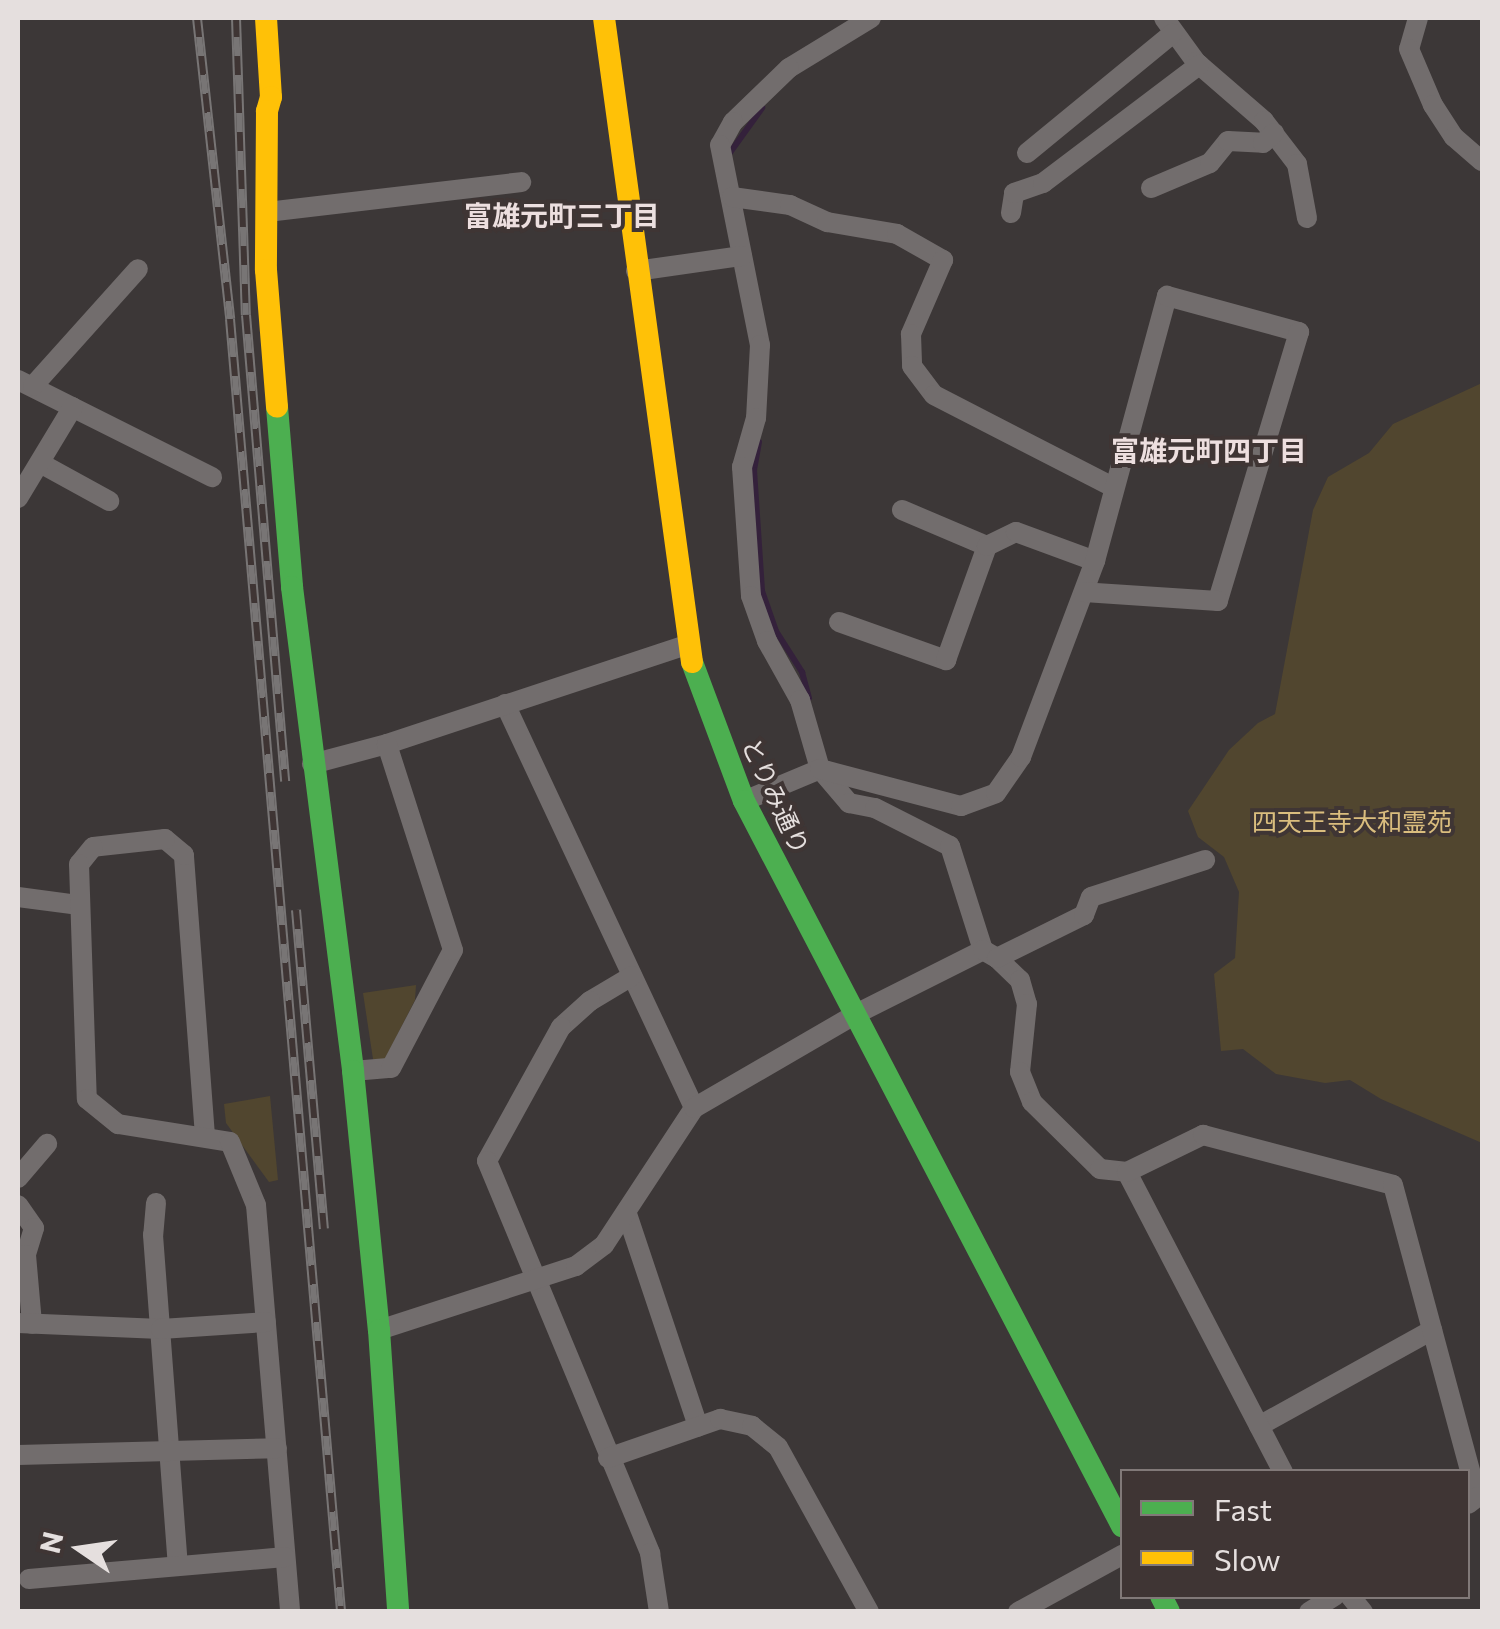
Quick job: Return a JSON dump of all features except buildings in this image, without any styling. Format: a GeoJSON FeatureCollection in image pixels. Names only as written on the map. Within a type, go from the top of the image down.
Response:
{"type":"FeatureCollection","features":[{"type":"Feature","properties":{"kind":"street"},"geometry":{"type":"LineString","coordinates":[[266,18],[271,96],[266,270],[284,488],[312,764],[353,1071],[380,1330],[398,1612]]}},
{"type":"Feature","properties":{"kind":"street","name":"とりみ通り"},"geometry":{"type":"LineString","coordinates":[[604,18],[687,645],[744,801],[1120,1522]]}},
{"type":"Feature","properties":{"kind":"street"},"geometry":{"type":"LineString","coordinates":[[871,18],[789,68],[732,122],[720,145],[737,198],[742,256],[760,345],[756,418],[742,466],[750,596],[767,641],[800,700],[820,769],[849,803],[875,808],[950,846],[990,954],[1020,980],[1027,1004],[1020,1072],[1032,1102],[1100,1168],[1127,1172],[1203,1136],[1393,1185],[1469,1469]]}},
{"type":"Feature","properties":{"kind":"street"},"geometry":{"type":"LineString","coordinates":[[1418,18],[1410,50],[1434,105],[1454,137],[1482,161]]}},
{"type":"Feature","properties":{"kind":"street"},"geometry":{"type":"LineString","coordinates":[[1026,153],[1168,26],[1199,65],[1274,134],[1297,164],[1306,218]]}},
{"type":"Feature","properties":{"kind":"street"},"geometry":{"type":"LineString","coordinates":[[1011,212],[1014,193],[1043,183],[1199,65]]}},
{"type":"Feature","properties":{"kind":"street"},"geometry":{"type":"LineString","coordinates":[[1151,188],[1210,163],[1228,141],[1263,143],[1274,134]]}},
{"type":"Feature","properties":{"kind":"street"},"geometry":{"type":"LineString","coordinates":[[266,212],[521,182]]}},
{"type":"Feature","properties":{"kind":"street"},"geometry":{"type":"LineString","coordinates":[[737,198],[790,205],[827,222],[897,234],[943,260],[912,334],[912,366],[934,395],[1113,487]]}},
{"type":"Feature","properties":{"kind":"street"},"geometry":{"type":"LineString","coordinates":[[636,271],[742,256]]}},
{"type":"Feature","properties":{"kind":"street"},"geometry":{"type":"LineString","coordinates":[[138,269],[25,383],[212,477]]}},
{"type":"Feature","properties":{"kind":"street"},"geometry":{"type":"LineString","coordinates":[[744,801],[820,769],[961,806],[996,793],[1021,757],[1095,561],[1167,296],[1299,332],[1218,601],[1084,592]]}},
{"type":"Feature","properties":{"kind":"street"},"geometry":{"type":"LineString","coordinates":[[18,498],[74,408]]}},
{"type":"Feature","properties":{"kind":"street"},"geometry":{"type":"LineString","coordinates":[[40,463],[110,502]]}},
{"type":"Feature","properties":{"kind":"street"},"geometry":{"type":"LineString","coordinates":[[902,510],[987,546]]}},
{"type":"Feature","properties":{"kind":"street"},"geometry":{"type":"LineString","coordinates":[[840,622],[946,660],[987,546],[1016,532],[1095,561]]}},
{"type":"Feature","properties":{"kind":"street"},"geometry":{"type":"LineString","coordinates":[[312,764],[387,744],[687,645]]}},
{"type":"Feature","properties":{"kind":"street"},"geometry":{"type":"LineString","coordinates":[[504,704],[694,1108]]}},
{"type":"Feature","properties":{"kind":"street"},"geometry":{"type":"LineString","coordinates":[[353,1071],[391,1068],[453,950],[387,744]]}},
{"type":"Feature","properties":{"kind":"street"},"geometry":{"type":"LineString","coordinates":[[205,1136],[184,856],[165,839],[92,846],[79,864],[88,1099],[118,1124],[230,1142],[256,1205],[290,1612]]}},
{"type":"Feature","properties":{"kind":"street"},"geometry":{"type":"LineString","coordinates":[[380,1330],[536,1283],[576,1266],[604,1246],[694,1108],[856,1014],[1084,915],[1091,898],[1204,860]]}},
{"type":"Feature","properties":{"kind":"street"},"geometry":{"type":"LineString","coordinates":[[18,896],[80,905]]}},
{"type":"Feature","properties":{"kind":"street"},"geometry":{"type":"LineString","coordinates":[[632,976],[590,1001],[561,1027],[487,1161],[650,1553],[658,1612]]}},
{"type":"Feature","properties":{"kind":"street"},"geometry":{"type":"LineString","coordinates":[[18,1178],[47,1144]]}},
{"type":"Feature","properties":{"kind":"street"},"geometry":{"type":"LineString","coordinates":[[1127,1172],[1281,1469]]}},
{"type":"Feature","properties":{"kind":"street"},"geometry":{"type":"LineString","coordinates":[[156,1203],[154,1234],[178,1564]]}},
{"type":"Feature","properties":{"kind":"street"},"geometry":{"type":"LineString","coordinates":[[18,1206],[34,1228],[26,1255],[25,1324],[160,1329],[266,1322]]}},
{"type":"Feature","properties":{"kind":"street"},"geometry":{"type":"LineString","coordinates":[[627,1214],[698,1426]]}},
{"type":"Feature","properties":{"kind":"street"},"geometry":{"type":"LineString","coordinates":[[1259,1426],[1432,1330]]}},
{"type":"Feature","properties":{"kind":"street"},"geometry":{"type":"LineString","coordinates":[[608,1458],[720,1420],[752,1426],[778,1447],[869,1612]]}},
{"type":"Feature","properties":{"kind":"street"},"geometry":{"type":"LineString","coordinates":[[18,1456],[276,1448]]}},
{"type":"Feature","properties":{"kind":"street"},"geometry":{"type":"LineString","coordinates":[[1470,1474],[1476,1497],[1470,1502]]}},
{"type":"Feature","properties":{"kind":"street"},"geometry":{"type":"LineString","coordinates":[[1018,1612],[1120,1556]]}},
{"type":"Feature","properties":{"kind":"street"},"geometry":{"type":"LineString","coordinates":[[29,1579],[285,1557]]}},
{"type":"Feature","properties":{"kind":"green space","name":"四天王寺大和霊苑"},"geometry":{"type":"Polygon","coordinates":[[[1482,383],[1482,1143],[1381,1099],[1350,1080],[1325,1083],[1276,1074],[1243,1049],[1221,1051],[1214,974],[1235,958],[1239,892],[1224,857],[1198,837],[1188,811],[1229,750],[1258,723],[1275,714],[1313,510],[1328,477],[1369,453],[1393,424],[1482,383]]]}},
{"type":"Feature","properties":{"kind":"green space"},"geometry":{"type":"Polygon","coordinates":[[[416,985],[415,1000],[385,1059],[373,1059],[363,993],[416,985]]]}},
{"type":"Feature","properties":{"kind":"green space"},"geometry":{"type":"Polygon","coordinates":[[[270,1096],[278,1180],[269,1182],[226,1123],[224,1104],[270,1096]]]}},
{"type":"Feature","properties":{"kind":"waterway"},"geometry":{"type":"LineString","coordinates":[[729,154],[762,108]]}},
{"type":"Feature","properties":{"kind":"waterway"},"geometry":{"type":"LineString","coordinates":[[759,442],[754,470],[762,591],[776,631],[802,672],[809,698]]}},
{"type":"Feature","properties":{"kind":"railway"},"geometry":{"type":"LineString","coordinates":[[197,18],[230,319],[341,1612]]}},
{"type":"Feature","properties":{"kind":"railway"},"geometry":{"type":"LineString","coordinates":[[236,18],[246,315],[285,781]]}},
{"type":"Feature","properties":{"kind":"railway"},"geometry":{"type":"LineString","coordinates":[[296,910],[324,1229]]}},
{"type":"Feature","properties":{"kind":"traffic: fast"},"geometry":{"type":"LineString","coordinates":[[277,407],[292,587],[353,1071],[379,1330],[398,1612]]}},
{"type":"Feature","properties":{"kind":"traffic: fast"},"geometry":{"type":"LineString","coordinates":[[692,662],[744,801],[1120,1522]]}},
{"type":"Feature","properties":{"kind":"traffic: fast"},"geometry":{"type":"LineString","coordinates":[[1162,1599],[1169,1612]]}},
{"type":"Feature","properties":{"kind":"traffic: slow"},"geometry":{"type":"LineString","coordinates":[[266,18],[271,97],[267,111],[266,270],[277,407]]}},
{"type":"Feature","properties":{"kind":"traffic: slow"},"geometry":{"type":"LineString","coordinates":[[604,18],[692,662]]}},
{"type":"Feature","properties":{"kind":"district","name":"富雄元町三丁目"},"geometry":{"type":"Point","coordinates":[562,215]}},
{"type":"Feature","properties":{"kind":"district","name":"富雄元町四丁目"},"geometry":{"type":"Point","coordinates":[1209,450]}}]}
